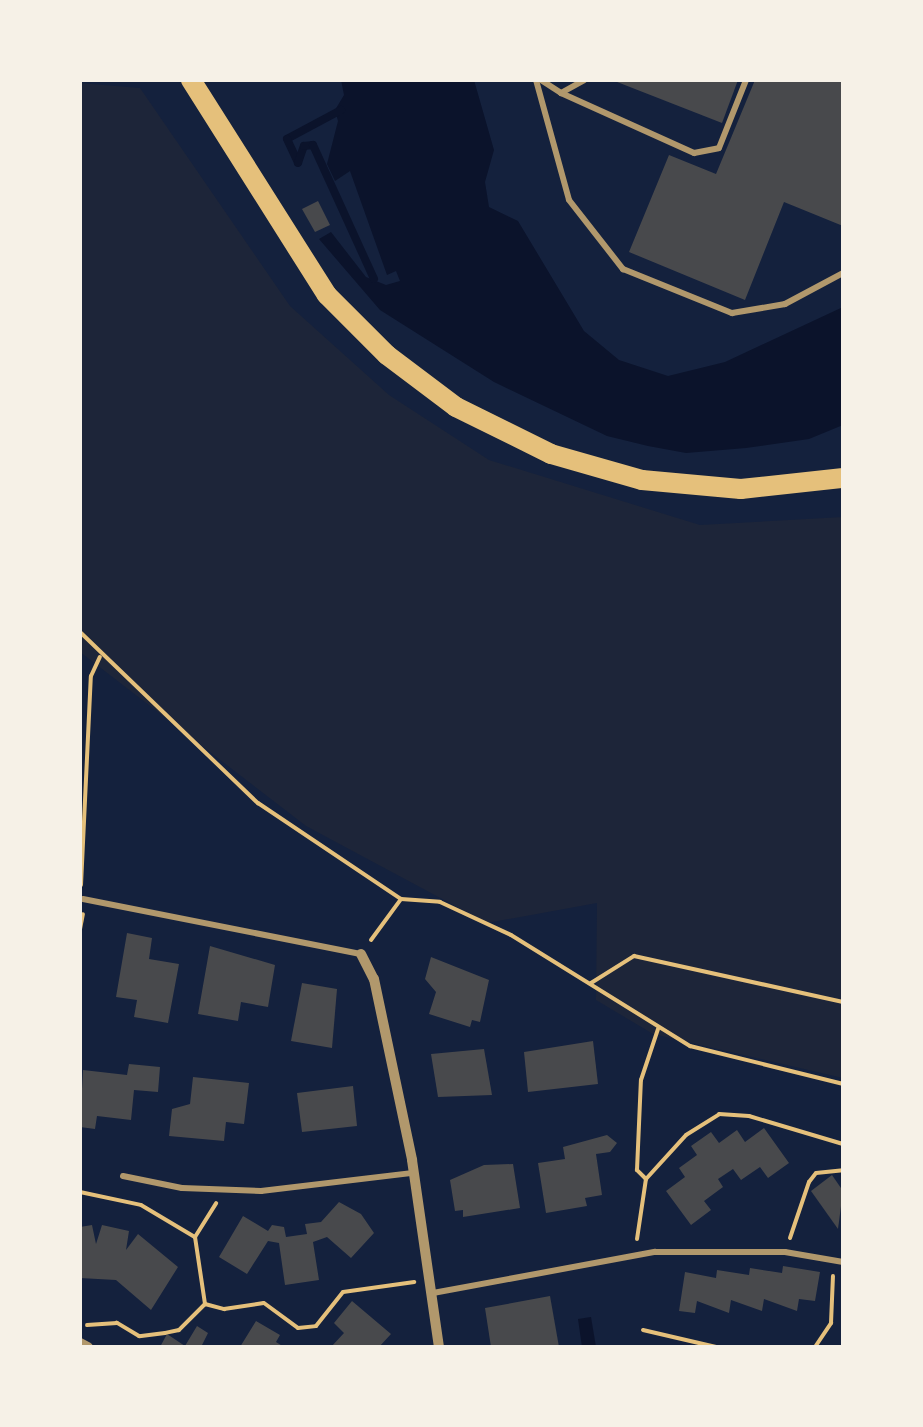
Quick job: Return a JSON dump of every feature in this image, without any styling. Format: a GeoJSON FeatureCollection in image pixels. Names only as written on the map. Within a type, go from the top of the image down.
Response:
{"type":"FeatureCollection","features":[{"type":"Feature","properties":{"kind":"main road"},"geometry":{"type":"LineString","coordinates":[[191,80],[327,295],[386,356],[456,407],[551,454],[642,480],[740,489],[843,478]]}},
{"type":"Feature","properties":{"kind":"street"},"geometry":{"type":"LineString","coordinates":[[361,954],[374,978],[414,1173],[439,1347]]}},
{"type":"Feature","properties":{"kind":"street"},"geometry":{"type":"LineString","coordinates":[[80,1343],[88,1347]]}},
{"type":"Feature","properties":{"kind":"lane"},"geometry":{"type":"LineString","coordinates":[[539,80],[694,153],[720,148],[746,80]]}},
{"type":"Feature","properties":{"kind":"lane"},"geometry":{"type":"LineString","coordinates":[[539,80],[568,200],[624,269],[732,312],[785,304],[843,273]]}},
{"type":"Feature","properties":{"kind":"lane"},"geometry":{"type":"LineString","coordinates":[[561,93],[584,80]]}},
{"type":"Feature","properties":{"kind":"lane"},"geometry":{"type":"LineString","coordinates":[[82,899],[361,954]]}},
{"type":"Feature","properties":{"kind":"lane"},"geometry":{"type":"LineString","coordinates":[[123,1176],[224,1191],[414,1173]]}},
{"type":"Feature","properties":{"kind":"lane"},"geometry":{"type":"LineString","coordinates":[[433,1292],[638,1254],[785,1252],[840,1262]]}},
{"type":"Feature","properties":{"kind":"path"},"geometry":{"type":"LineString","coordinates":[[80,632],[100,656],[258,803],[400,900],[440,902],[591,983],[690,1046],[843,1084]]}},
{"type":"Feature","properties":{"kind":"path"},"geometry":{"type":"LineString","coordinates":[[82,899],[90,694],[100,656]]}},
{"type":"Feature","properties":{"kind":"path"},"geometry":{"type":"LineString","coordinates":[[361,954],[400,900]]}},
{"type":"Feature","properties":{"kind":"path"},"geometry":{"type":"LineString","coordinates":[[591,983],[634,956],[843,1002]]}},
{"type":"Feature","properties":{"kind":"path"},"geometry":{"type":"LineString","coordinates":[[646,1179],[637,1170],[641,1080],[658,1028]]}},
{"type":"Feature","properties":{"kind":"path"},"geometry":{"type":"LineString","coordinates":[[638,1254],[646,1179],[686,1135],[719,1114],[749,1116],[843,1144]]}},
{"type":"Feature","properties":{"kind":"path"},"geometry":{"type":"LineString","coordinates":[[785,1252],[816,1172],[843,1170]]}},
{"type":"Feature","properties":{"kind":"path"},"geometry":{"type":"LineString","coordinates":[[205,1304],[195,1237],[224,1191]]}},
{"type":"Feature","properties":{"kind":"path"},"geometry":{"type":"LineString","coordinates":[[80,1192],[141,1204],[195,1237]]}},
{"type":"Feature","properties":{"kind":"path"},"geometry":{"type":"LineString","coordinates":[[815,1347],[830,1323],[840,1262]]}},
{"type":"Feature","properties":{"kind":"path"},"geometry":{"type":"LineString","coordinates":[[205,1304],[224,1309],[264,1304],[298,1328],[316,1326],[342,1292],[431,1280]]}},
{"type":"Feature","properties":{"kind":"path"},"geometry":{"type":"LineString","coordinates":[[80,1326],[116,1323],[139,1336],[165,1333],[180,1330],[205,1304]]}},
{"type":"Feature","properties":{"kind":"path"},"geometry":{"type":"LineString","coordinates":[[643,1330],[716,1347]]}},
{"type":"Feature","properties":{"kind":"shaded area"},"geometry":{"type":"Polygon","coordinates":[[[341,80],[474,80],[494,150],[485,182],[489,207],[518,221],[584,331],[619,360],[668,376],[725,362],[843,307],[843,425],[809,439],[686,453],[607,436],[494,382],[380,310],[319,239],[331,232],[366,277],[386,285],[400,281],[396,271],[387,275],[350,171],[335,181],[327,164],[338,121],[335,110],[344,95],[341,80]]]}},
{"type":"Feature","properties":{"kind":"shaded area"},"geometry":{"type":"Polygon","coordinates":[[[80,83],[140,88],[290,306],[389,395],[489,460],[700,525],[843,517],[843,1078],[653,1034],[596,1000],[597,903],[487,923],[306,826],[80,652],[80,83]]]}},
{"type":"Feature","properties":{"kind":"shaded area"},"geometry":{"type":"Polygon","coordinates":[[[591,1317],[596,1347],[582,1347],[578,1319],[591,1317]]]}},
{"type":"Feature","properties":{"kind":"building"},"geometry":{"type":"Polygon","coordinates":[[[612,80],[738,80],[722,123],[612,80]]]}},
{"type":"Feature","properties":{"kind":"building"},"geometry":{"type":"Polygon","coordinates":[[[755,80],[843,80],[843,226],[784,202],[745,300],[629,252],[669,155],[716,174],[755,80]]]}},
{"type":"Feature","properties":{"kind":"building"},"geometry":{"type":"Polygon","coordinates":[[[318,201],[330,225],[315,232],[302,209],[318,201]]]}},
{"type":"Feature","properties":{"kind":"building"},"geometry":{"type":"Polygon","coordinates":[[[127,933],[152,938],[149,959],[179,964],[168,1023],[134,1017],[137,1000],[116,997],[127,933]]]}},
{"type":"Feature","properties":{"kind":"building"},"geometry":{"type":"Polygon","coordinates":[[[210,946],[275,965],[268,1007],[241,1002],[238,1021],[198,1014],[210,946]]]}},
{"type":"Feature","properties":{"kind":"building"},"geometry":{"type":"Polygon","coordinates":[[[431,957],[489,980],[480,1022],[472,1020],[470,1027],[429,1014],[436,992],[425,979],[431,957]]]}},
{"type":"Feature","properties":{"kind":"building"},"geometry":{"type":"Polygon","coordinates":[[[302,983],[337,989],[332,1048],[291,1041],[302,983]]]}},
{"type":"Feature","properties":{"kind":"building"},"geometry":{"type":"Polygon","coordinates":[[[593,1041],[598,1084],[528,1092],[524,1052],[593,1041]]]}},
{"type":"Feature","properties":{"kind":"building"},"geometry":{"type":"Polygon","coordinates":[[[484,1049],[492,1095],[438,1097],[431,1054],[484,1049]]]}},
{"type":"Feature","properties":{"kind":"building"},"geometry":{"type":"Polygon","coordinates":[[[129,1064],[160,1067],[158,1092],[134,1090],[131,1120],[97,1116],[95,1129],[80,1127],[83,1070],[127,1075],[129,1064]]]}},
{"type":"Feature","properties":{"kind":"building"},"geometry":{"type":"Polygon","coordinates":[[[193,1077],[249,1083],[244,1124],[226,1122],[224,1141],[169,1136],[172,1109],[190,1104],[193,1077]]]}},
{"type":"Feature","properties":{"kind":"building"},"geometry":{"type":"Polygon","coordinates":[[[353,1086],[357,1126],[302,1132],[297,1093],[353,1086]]]}},
{"type":"Feature","properties":{"kind":"building"},"geometry":{"type":"Polygon","coordinates":[[[764,1128],[789,1163],[768,1178],[760,1167],[741,1180],[733,1169],[718,1179],[723,1187],[704,1201],[711,1210],[691,1225],[666,1191],[685,1177],[679,1168],[697,1155],[691,1146],[711,1132],[719,1143],[737,1130],[745,1142],[764,1128]]]}},
{"type":"Feature","properties":{"kind":"building"},"geometry":{"type":"Polygon","coordinates":[[[607,1135],[617,1143],[610,1152],[596,1154],[602,1195],[585,1198],[587,1206],[546,1213],[538,1163],[565,1159],[563,1147],[607,1135]]]}},
{"type":"Feature","properties":{"kind":"building"},"geometry":{"type":"Polygon","coordinates":[[[513,1164],[520,1208],[463,1217],[463,1210],[455,1211],[450,1180],[484,1165],[513,1164]]]}},
{"type":"Feature","properties":{"kind":"building"},"geometry":{"type":"Polygon","coordinates":[[[832,1175],[843,1191],[838,1229],[811,1191],[832,1175]]]}},
{"type":"Feature","properties":{"kind":"building"},"geometry":{"type":"Polygon","coordinates":[[[339,1202],[361,1214],[374,1233],[351,1258],[327,1237],[313,1242],[319,1280],[285,1285],[279,1243],[268,1241],[247,1274],[219,1257],[243,1216],[268,1231],[272,1225],[284,1227],[286,1237],[307,1234],[305,1224],[321,1222],[339,1202]]]}},
{"type":"Feature","properties":{"kind":"building"},"geometry":{"type":"Polygon","coordinates":[[[92,1225],[96,1244],[102,1225],[129,1231],[126,1250],[138,1234],[178,1267],[151,1310],[116,1280],[80,1278],[80,1227],[92,1225]]]}},
{"type":"Feature","properties":{"kind":"building"},"geometry":{"type":"Polygon","coordinates":[[[783,1266],[820,1272],[815,1301],[799,1299],[797,1311],[764,1299],[762,1311],[731,1300],[729,1313],[697,1301],[695,1313],[679,1311],[685,1272],[716,1278],[717,1270],[749,1275],[750,1268],[782,1273],[783,1266]]]}},
{"type":"Feature","properties":{"kind":"building"},"geometry":{"type":"Polygon","coordinates":[[[550,1296],[559,1347],[491,1347],[485,1308],[550,1296]]]}},
{"type":"Feature","properties":{"kind":"building"},"geometry":{"type":"Polygon","coordinates":[[[352,1301],[391,1334],[379,1347],[331,1347],[344,1333],[334,1323],[352,1301]]]}},
{"type":"Feature","properties":{"kind":"building"},"geometry":{"type":"Polygon","coordinates":[[[256,1321],[280,1335],[276,1342],[284,1347],[240,1347],[256,1321]]]}},
{"type":"Feature","properties":{"kind":"building"},"geometry":{"type":"Polygon","coordinates":[[[197,1326],[208,1333],[201,1347],[160,1347],[167,1334],[185,1346],[197,1326]]]}},
{"type":"Feature","properties":{"kind":"waterway"},"geometry":{"type":"LineString","coordinates":[[341,110],[287,139],[298,163],[304,146],[313,145],[374,279]]}}]}
